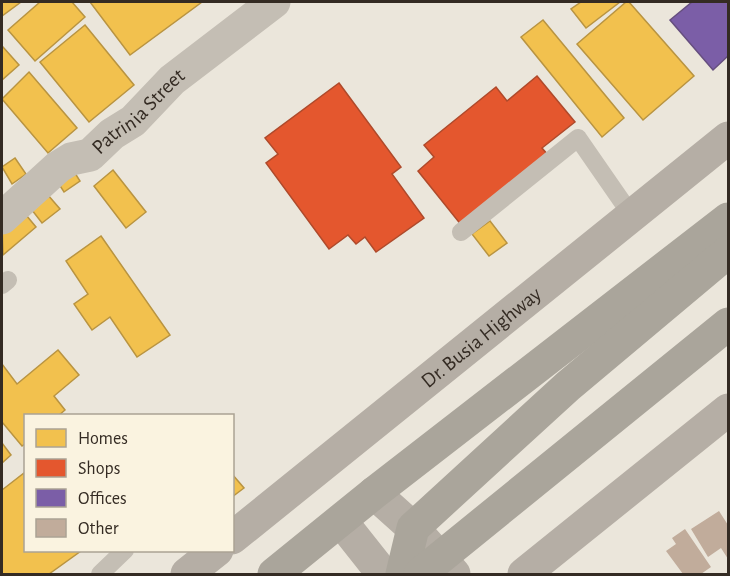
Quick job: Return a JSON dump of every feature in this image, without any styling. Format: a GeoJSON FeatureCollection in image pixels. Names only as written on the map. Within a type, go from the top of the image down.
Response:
{"type":"FeatureCollection","features":[{"type":"Feature","properties":{"kind":"highway"},"geometry":{"type":"LineString","coordinates":[[274,574],[374,493],[729,219]]}},
{"type":"Feature","properties":{"kind":"highway"},"geometry":{"type":"LineString","coordinates":[[402,574],[413,528],[568,386],[729,252]]}},
{"type":"Feature","properties":{"kind":"highway"},"geometry":{"type":"LineString","coordinates":[[438,569],[729,324]]}},
{"type":"Feature","properties":{"kind":"street","name":"Patrinia Street"},"geometry":{"type":"LineString","coordinates":[[2,218],[58,167],[71,159],[90,155],[112,134],[133,121],[172,80],[274,2]]}},
{"type":"Feature","properties":{"kind":"street","name":"Dr. Busia Highway"},"geometry":{"type":"LineString","coordinates":[[234,536],[729,138]]}},
{"type":"Feature","properties":{"kind":"street"},"geometry":{"type":"LineString","coordinates":[[524,574],[729,411]]}},
{"type":"Feature","properties":{"kind":"street"},"geometry":{"type":"LineString","coordinates":[[374,493],[413,528],[438,569]]}},
{"type":"Feature","properties":{"kind":"street"},"geometry":{"type":"LineString","coordinates":[[342,521],[383,574]]}},
{"type":"Feature","properties":{"kind":"street"},"geometry":{"type":"LineString","coordinates":[[187,574],[214,552]]}},
{"type":"Feature","properties":{"kind":"lane"},"geometry":{"type":"LineString","coordinates":[[461,232],[578,138],[632,216]]}},
{"type":"Feature","properties":{"kind":"lane"},"geometry":{"type":"LineString","coordinates":[[100,574],[123,552]]}},
{"type":"Feature","properties":{"kind":"building: Homes"},"geometry":{"type":"Polygon","coordinates":[[[2,2],[21,2],[2,16],[2,2]]]}},
{"type":"Feature","properties":{"kind":"building: Homes"},"geometry":{"type":"Polygon","coordinates":[[[40,2],[72,2],[85,17],[35,61],[8,30],[40,2]]]}},
{"type":"Feature","properties":{"kind":"building: Homes"},"geometry":{"type":"Polygon","coordinates":[[[90,2],[202,2],[130,55],[90,2]]]}},
{"type":"Feature","properties":{"kind":"building: Homes"},"geometry":{"type":"Polygon","coordinates":[[[581,2],[620,2],[586,28],[571,9],[581,2]]]}},
{"type":"Feature","properties":{"kind":"building: Homes"},"geometry":{"type":"Polygon","coordinates":[[[626,2],[629,2],[694,76],[643,120],[577,44],[626,2]]]}},
{"type":"Feature","properties":{"kind":"building: Homes"},"geometry":{"type":"Polygon","coordinates":[[[543,20],[624,118],[602,137],[521,37],[543,20]]]}},
{"type":"Feature","properties":{"kind":"building: Homes"},"geometry":{"type":"Polygon","coordinates":[[[85,25],[134,85],[89,122],[40,62],[85,25]]]}},
{"type":"Feature","properties":{"kind":"building: Homes"},"geometry":{"type":"Polygon","coordinates":[[[3,47],[19,65],[2,80],[2,49],[3,47]]]}},
{"type":"Feature","properties":{"kind":"building: Homes"},"geometry":{"type":"Polygon","coordinates":[[[29,72],[77,128],[48,153],[2,99],[29,72]]]}},
{"type":"Feature","properties":{"kind":"building: Homes"},"geometry":{"type":"Polygon","coordinates":[[[15,158],[26,174],[12,184],[2,167],[15,158]]]}},
{"type":"Feature","properties":{"kind":"building: Homes"},"geometry":{"type":"Polygon","coordinates":[[[73,170],[80,181],[64,192],[57,181],[73,170]]]}},
{"type":"Feature","properties":{"kind":"building: Homes"},"geometry":{"type":"Polygon","coordinates":[[[113,170],[146,212],[126,228],[94,186],[113,170]]]}},
{"type":"Feature","properties":{"kind":"building: Homes"},"geometry":{"type":"Polygon","coordinates":[[[41,187],[60,209],[42,223],[25,201],[41,187]]]}},
{"type":"Feature","properties":{"kind":"building: Homes"},"geometry":{"type":"Polygon","coordinates":[[[21,209],[36,227],[3,255],[2,225],[21,209]]]}},
{"type":"Feature","properties":{"kind":"building: Homes"},"geometry":{"type":"Polygon","coordinates":[[[490,221],[507,243],[489,256],[472,234],[490,221]]]}},
{"type":"Feature","properties":{"kind":"building: Homes"},"geometry":{"type":"Polygon","coordinates":[[[101,236],[170,335],[137,357],[110,317],[92,330],[74,304],[88,294],[66,261],[101,236]]]}},
{"type":"Feature","properties":{"kind":"building: Homes"},"geometry":{"type":"Polygon","coordinates":[[[58,350],[79,375],[54,396],[65,410],[60,414],[24,414],[24,444],[22,446],[2,422],[2,364],[17,384],[58,350]]]}},
{"type":"Feature","properties":{"kind":"building: Homes"},"geometry":{"type":"Polygon","coordinates":[[[2,443],[11,455],[2,463],[2,443]]]}},
{"type":"Feature","properties":{"kind":"building: Homes"},"geometry":{"type":"Polygon","coordinates":[[[24,473],[24,552],[80,552],[49,574],[2,574],[2,490],[24,473]]]}},
{"type":"Feature","properties":{"kind":"building: Homes"},"geometry":{"type":"Polygon","coordinates":[[[234,476],[244,488],[234,496],[234,476]]]}},
{"type":"Feature","properties":{"kind":"building: Shops"},"geometry":{"type":"Polygon","coordinates":[[[537,76],[575,122],[542,148],[548,155],[462,226],[418,171],[434,157],[424,145],[496,87],[507,101],[537,76]]]}},
{"type":"Feature","properties":{"kind":"building: Shops"},"geometry":{"type":"Polygon","coordinates":[[[339,83],[401,167],[392,174],[424,218],[376,252],[365,237],[356,244],[348,235],[329,249],[266,163],[278,154],[265,138],[339,83]]]}},
{"type":"Feature","properties":{"kind":"building: Offices"},"geometry":{"type":"Polygon","coordinates":[[[692,2],[728,2],[728,56],[713,70],[670,20],[692,2]]]}},
{"type":"Feature","properties":{"kind":"building: Other"},"geometry":{"type":"Polygon","coordinates":[[[719,511],[728,525],[728,559],[721,548],[708,557],[691,529],[719,511]]]}},
{"type":"Feature","properties":{"kind":"building: Other"},"geometry":{"type":"Polygon","coordinates":[[[685,529],[711,567],[701,574],[683,574],[666,551],[676,544],[672,538],[685,529]]]}}]}
